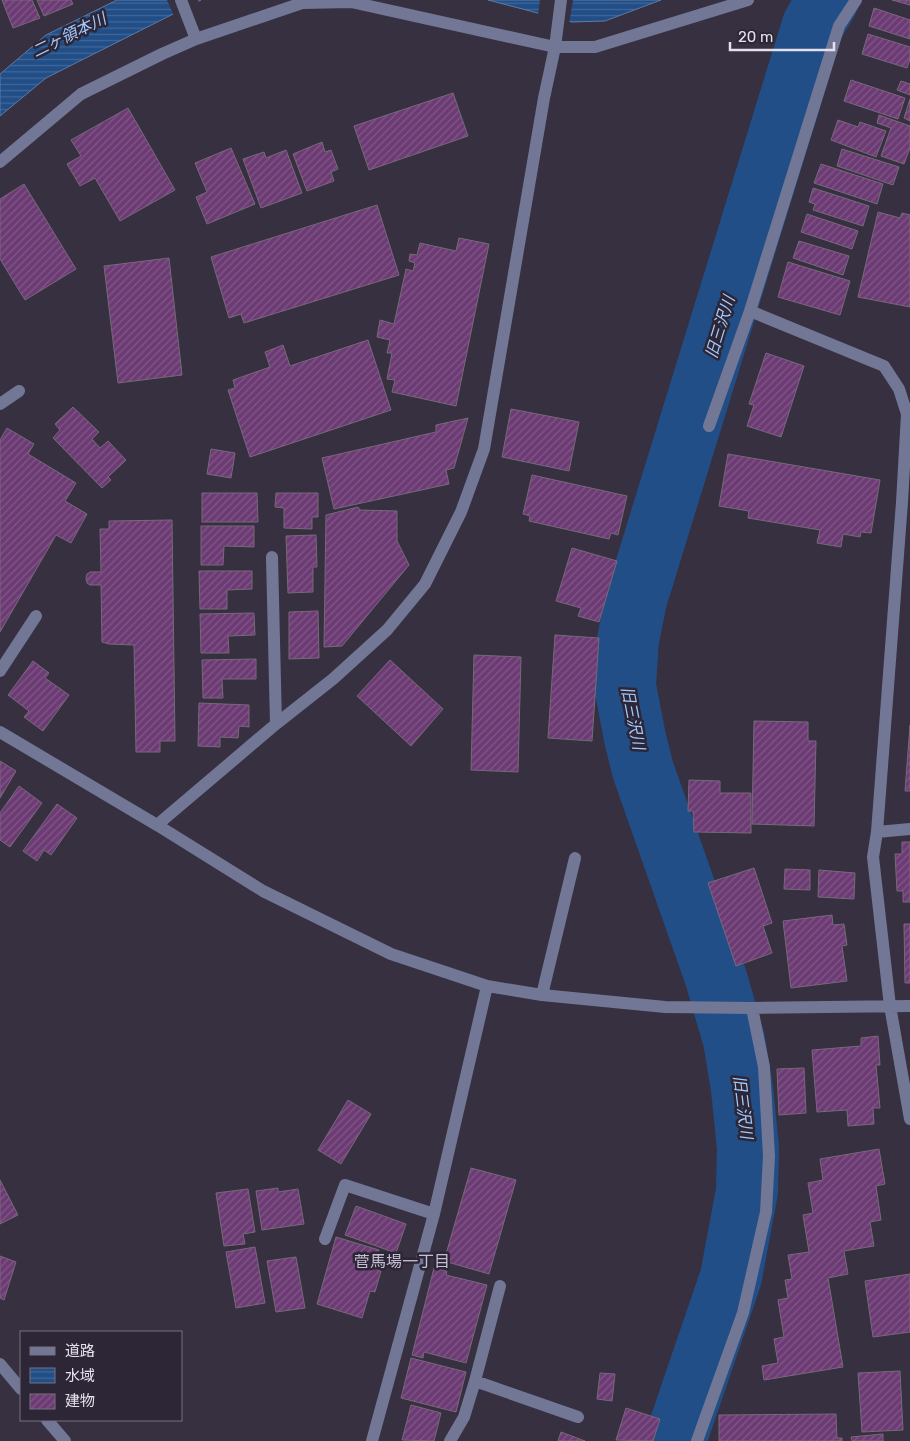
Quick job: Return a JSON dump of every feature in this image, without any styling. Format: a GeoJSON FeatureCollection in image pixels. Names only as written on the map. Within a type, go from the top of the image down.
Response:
{"type":"FeatureCollection","features":[{"type":"Feature","properties":{"kind":"street"},"geometry":{"type":"LineString","coordinates":[[181,0],[196,40]]}},
{"type":"Feature","properties":{"kind":"street"},"geometry":{"type":"LineString","coordinates":[[157,825],[276,724],[333,679],[387,630],[424,584],[461,512],[484,449],[544,98],[555,47],[561,0]]}},
{"type":"Feature","properties":{"kind":"street"},"geometry":{"type":"LineString","coordinates":[[0,162],[81,94],[162,54],[196,40],[302,3],[351,2],[555,47],[595,47],[748,0]]}},
{"type":"Feature","properties":{"kind":"street"},"geometry":{"type":"LineString","coordinates":[[709,426],[750,311],[839,26],[856,0]]}},
{"type":"Feature","properties":{"kind":"street"},"geometry":{"type":"LineString","coordinates":[[750,311],[884,366],[899,388],[907,414],[906,502],[877,832],[873,857],[890,1006],[910,1119]]}},
{"type":"Feature","properties":{"kind":"street"},"geometry":{"type":"LineString","coordinates":[[0,404],[19,390]]}},
{"type":"Feature","properties":{"kind":"street"},"geometry":{"type":"LineString","coordinates":[[272,557],[276,724]]}},
{"type":"Feature","properties":{"kind":"street"},"geometry":{"type":"LineString","coordinates":[[0,671],[36,616]]}},
{"type":"Feature","properties":{"kind":"street"},"geometry":{"type":"LineString","coordinates":[[0,732],[264,891],[391,954],[487,986],[542,995],[666,1007],[910,1006]]}},
{"type":"Feature","properties":{"kind":"street"},"geometry":{"type":"LineString","coordinates":[[877,832],[910,829]]}},
{"type":"Feature","properties":{"kind":"street"},"geometry":{"type":"LineString","coordinates":[[542,995],[575,858]]}},
{"type":"Feature","properties":{"kind":"street"},"geometry":{"type":"LineString","coordinates":[[372,1441],[434,1214],[487,986]]}},
{"type":"Feature","properties":{"kind":"street"},"geometry":{"type":"LineString","coordinates":[[697,1441],[743,1313],[766,1212],[769,1156],[764,1067],[752,1008]]}},
{"type":"Feature","properties":{"kind":"street"},"geometry":{"type":"LineString","coordinates":[[324,1239],[345,1185],[434,1214]]}},
{"type":"Feature","properties":{"kind":"street"},"geometry":{"type":"LineString","coordinates":[[450,1441],[464,1417],[500,1286]]}},
{"type":"Feature","properties":{"kind":"street"},"geometry":{"type":"LineString","coordinates":[[0,1364],[20,1388]]}},
{"type":"Feature","properties":{"kind":"street"},"geometry":{"type":"LineString","coordinates":[[475,1381],[578,1417]]}},
{"type":"Feature","properties":{"kind":"street"},"geometry":{"type":"LineString","coordinates":[[48,1421],[65,1441]]}},
{"type":"Feature","properties":{"kind":"water","name":"二ヶ領本川"},"geometry":{"type":"Polygon","coordinates":[[[117,0],[201,0],[46,78],[0,116],[0,74],[46,35],[117,0]]]}},
{"type":"Feature","properties":{"kind":"water"},"geometry":{"type":"Polygon","coordinates":[[[488,0],[661,0],[605,21],[572,22],[488,0]]]}},
{"type":"Feature","properties":{"kind":"pier"},"geometry":{"type":"Polygon","coordinates":[[[167,0],[198,0],[199,4],[174,16],[167,0]]]}},
{"type":"Feature","properties":{"kind":"pier"},"geometry":{"type":"Polygon","coordinates":[[[540,0],[573,0],[569,24],[538,16],[540,0]]]}},
{"type":"Feature","properties":{"kind":"building"},"geometry":{"type":"Polygon","coordinates":[[[2,0],[32,0],[40,18],[13,28],[2,0]]]}},
{"type":"Feature","properties":{"kind":"building"},"geometry":{"type":"Polygon","coordinates":[[[37,0],[71,0],[73,4],[44,16],[37,0]]]}},
{"type":"Feature","properties":{"kind":"building"},"geometry":{"type":"Polygon","coordinates":[[[892,0],[910,0],[910,5],[892,0]]]}},
{"type":"Feature","properties":{"kind":"building"},"geometry":{"type":"Polygon","coordinates":[[[874,8],[910,20],[910,39],[869,26],[874,8]]]}},
{"type":"Feature","properties":{"kind":"building"},"geometry":{"type":"Polygon","coordinates":[[[868,34],[910,47],[910,59],[907,68],[862,54],[868,34]]]}},
{"type":"Feature","properties":{"kind":"building"},"geometry":{"type":"Polygon","coordinates":[[[851,80],[905,98],[898,119],[844,101],[851,80]]]}},
{"type":"Feature","properties":{"kind":"building"},"geometry":{"type":"Polygon","coordinates":[[[901,81],[910,84],[910,95],[897,90],[901,81]]]}},
{"type":"Feature","properties":{"kind":"building"},"geometry":{"type":"Polygon","coordinates":[[[453,93],[468,136],[369,170],[354,126],[453,93]]]}},
{"type":"Feature","properties":{"kind":"building"},"geometry":{"type":"Polygon","coordinates":[[[910,99],[910,121],[904,118],[910,99]]]}},
{"type":"Feature","properties":{"kind":"building"},"geometry":{"type":"Polygon","coordinates":[[[128,108],[175,190],[120,221],[95,178],[80,186],[67,164],[81,156],[71,140],[128,108]]]}},
{"type":"Feature","properties":{"kind":"building"},"geometry":{"type":"Polygon","coordinates":[[[879,115],[910,126],[910,148],[904,164],[881,156],[891,128],[877,123],[879,115]]]}},
{"type":"Feature","properties":{"kind":"building"},"geometry":{"type":"Polygon","coordinates":[[[838,120],[858,127],[860,122],[886,131],[876,157],[831,140],[838,120]]]}},
{"type":"Feature","properties":{"kind":"building"},"geometry":{"type":"Polygon","coordinates":[[[322,142],[325,152],[331,150],[338,169],[331,172],[334,181],[307,191],[293,154],[322,142]]]}},
{"type":"Feature","properties":{"kind":"building"},"geometry":{"type":"Polygon","coordinates":[[[231,148],[255,204],[207,224],[196,197],[207,192],[195,163],[231,148]]]}},
{"type":"Feature","properties":{"kind":"building"},"geometry":{"type":"Polygon","coordinates":[[[842,149],[899,167],[893,185],[837,166],[842,149]]]}},
{"type":"Feature","properties":{"kind":"building"},"geometry":{"type":"Polygon","coordinates":[[[286,150],[302,193],[261,208],[243,159],[264,152],[266,158],[286,150]]]}},
{"type":"Feature","properties":{"kind":"building"},"geometry":{"type":"Polygon","coordinates":[[[821,164],[883,184],[877,204],[814,183],[821,164]]]}},
{"type":"Feature","properties":{"kind":"building"},"geometry":{"type":"Polygon","coordinates":[[[24,184],[76,269],[25,300],[0,259],[0,199],[24,184]]]}},
{"type":"Feature","properties":{"kind":"building"},"geometry":{"type":"Polygon","coordinates":[[[813,188],[869,206],[863,226],[813,210],[815,204],[809,202],[813,188]]]}},
{"type":"Feature","properties":{"kind":"building"},"geometry":{"type":"Polygon","coordinates":[[[377,205],[399,275],[244,323],[241,314],[229,318],[211,257],[377,205]]]}},
{"type":"Feature","properties":{"kind":"building"},"geometry":{"type":"Polygon","coordinates":[[[878,212],[900,218],[902,213],[910,215],[910,307],[858,297],[878,212]]]}},
{"type":"Feature","properties":{"kind":"building"},"geometry":{"type":"Polygon","coordinates":[[[807,214],[858,231],[852,249],[801,232],[807,214]]]}},
{"type":"Feature","properties":{"kind":"building"},"geometry":{"type":"Polygon","coordinates":[[[459,238],[489,244],[456,406],[392,392],[395,380],[387,379],[392,353],[387,353],[390,340],[377,337],[380,320],[394,324],[406,269],[413,271],[415,263],[409,261],[410,254],[417,255],[420,243],[456,251],[459,238]]]}},
{"type":"Feature","properties":{"kind":"building"},"geometry":{"type":"Polygon","coordinates":[[[799,241],[849,256],[843,275],[793,258],[799,241]]]}},
{"type":"Feature","properties":{"kind":"building"},"geometry":{"type":"Polygon","coordinates":[[[169,258],[182,375],[118,383],[104,266],[169,258]]]}},
{"type":"Feature","properties":{"kind":"building"},"geometry":{"type":"Polygon","coordinates":[[[788,262],[850,281],[840,315],[778,297],[788,262]]]}},
{"type":"Feature","properties":{"kind":"building"},"geometry":{"type":"Polygon","coordinates":[[[368,340],[391,410],[250,457],[228,390],[235,388],[233,380],[270,367],[265,352],[283,345],[290,366],[368,340]]]}},
{"type":"Feature","properties":{"kind":"building"},"geometry":{"type":"Polygon","coordinates":[[[766,353],[804,366],[781,437],[747,426],[754,405],[749,404],[766,353]]]}},
{"type":"Feature","properties":{"kind":"building"},"geometry":{"type":"Polygon","coordinates":[[[73,407],[99,432],[92,439],[100,448],[108,441],[126,460],[108,477],[111,480],[102,488],[53,438],[60,430],[55,424],[73,407]]]}},
{"type":"Feature","properties":{"kind":"building"},"geometry":{"type":"Polygon","coordinates":[[[511,409],[579,422],[569,471],[502,457],[511,409]]]}},
{"type":"Feature","properties":{"kind":"building"},"geometry":{"type":"Polygon","coordinates":[[[468,418],[454,468],[446,470],[449,484],[334,509],[322,458],[436,432],[436,425],[468,418]]]}},
{"type":"Feature","properties":{"kind":"building"},"geometry":{"type":"Polygon","coordinates":[[[7,428],[34,444],[28,454],[76,483],[65,501],[87,514],[71,543],[56,535],[0,632],[0,440],[7,428]]]}},
{"type":"Feature","properties":{"kind":"building"},"geometry":{"type":"Polygon","coordinates":[[[211,449],[235,453],[231,478],[207,474],[211,449]]]}},
{"type":"Feature","properties":{"kind":"building"},"geometry":{"type":"Polygon","coordinates":[[[728,454],[880,480],[871,533],[861,532],[860,537],[843,534],[841,547],[817,543],[820,530],[748,518],[749,511],[719,506],[728,454]]]}},
{"type":"Feature","properties":{"kind":"building"},"geometry":{"type":"Polygon","coordinates":[[[532,475],[627,496],[618,535],[611,533],[609,539],[529,521],[530,516],[523,514],[532,475]]]}},
{"type":"Feature","properties":{"kind":"building"},"geometry":{"type":"Polygon","coordinates":[[[202,493],[257,493],[258,522],[202,522],[202,493]]]}},
{"type":"Feature","properties":{"kind":"building"},"geometry":{"type":"Polygon","coordinates":[[[276,493],[318,493],[318,517],[312,517],[312,529],[284,528],[284,508],[275,507],[276,493]]]}},
{"type":"Feature","properties":{"kind":"building"},"geometry":{"type":"Polygon","coordinates":[[[358,507],[360,510],[397,511],[397,541],[409,565],[342,646],[324,647],[326,515],[358,507]]]}},
{"type":"Feature","properties":{"kind":"building"},"geometry":{"type":"Polygon","coordinates":[[[172,520],[175,741],[160,741],[160,752],[136,752],[134,645],[102,642],[101,585],[90,585],[87,583],[86,578],[90,572],[101,572],[100,529],[109,529],[109,521],[172,520]]]}},
{"type":"Feature","properties":{"kind":"building"},"geometry":{"type":"Polygon","coordinates":[[[201,526],[254,526],[254,547],[224,546],[223,565],[201,565],[201,526]]]}},
{"type":"Feature","properties":{"kind":"building"},"geometry":{"type":"Polygon","coordinates":[[[316,535],[317,567],[313,567],[313,592],[288,593],[286,536],[316,535]]]}},
{"type":"Feature","properties":{"kind":"building"},"geometry":{"type":"Polygon","coordinates":[[[572,548],[617,561],[599,622],[578,616],[581,608],[556,601],[572,548]]]}},
{"type":"Feature","properties":{"kind":"building"},"geometry":{"type":"Polygon","coordinates":[[[199,571],[252,571],[252,589],[227,590],[227,609],[200,609],[199,571]]]}},
{"type":"Feature","properties":{"kind":"building"},"geometry":{"type":"Polygon","coordinates":[[[318,611],[319,658],[289,659],[289,612],[318,611]]]}},
{"type":"Feature","properties":{"kind":"building"},"geometry":{"type":"Polygon","coordinates":[[[254,613],[255,635],[228,636],[229,653],[201,653],[200,614],[254,613]]]}},
{"type":"Feature","properties":{"kind":"building"},"geometry":{"type":"Polygon","coordinates":[[[555,635],[599,638],[592,741],[548,738],[555,635]]]}},
{"type":"Feature","properties":{"kind":"building"},"geometry":{"type":"Polygon","coordinates":[[[474,655],[521,657],[518,772],[471,770],[474,655]]]}},
{"type":"Feature","properties":{"kind":"building"},"geometry":{"type":"Polygon","coordinates":[[[256,659],[256,679],[222,679],[223,698],[203,698],[202,660],[256,659]]]}},
{"type":"Feature","properties":{"kind":"building"},"geometry":{"type":"Polygon","coordinates":[[[390,660],[443,709],[411,746],[357,696],[390,660]]]}},
{"type":"Feature","properties":{"kind":"building"},"geometry":{"type":"Polygon","coordinates":[[[33,661],[49,673],[45,678],[69,695],[43,731],[24,717],[29,711],[8,695],[33,661]]]}},
{"type":"Feature","properties":{"kind":"building"},"geometry":{"type":"Polygon","coordinates":[[[199,703],[249,705],[249,727],[239,726],[238,738],[220,737],[220,747],[198,746],[199,703]]]}},
{"type":"Feature","properties":{"kind":"building"},"geometry":{"type":"Polygon","coordinates":[[[754,721],[808,722],[808,741],[816,741],[814,826],[752,824],[754,721]]]}},
{"type":"Feature","properties":{"kind":"building"},"geometry":{"type":"Polygon","coordinates":[[[910,725],[910,791],[905,791],[910,725]]]}},
{"type":"Feature","properties":{"kind":"building"},"geometry":{"type":"Polygon","coordinates":[[[0,761],[16,771],[0,798],[0,761]]]}},
{"type":"Feature","properties":{"kind":"building"},"geometry":{"type":"Polygon","coordinates":[[[689,780],[720,781],[720,793],[751,793],[751,833],[694,832],[693,811],[688,811],[689,780]]]}},
{"type":"Feature","properties":{"kind":"building"},"geometry":{"type":"Polygon","coordinates":[[[19,786],[42,803],[10,847],[0,840],[0,813],[19,786]]]}},
{"type":"Feature","properties":{"kind":"building"},"geometry":{"type":"Polygon","coordinates":[[[57,804],[77,818],[51,855],[44,850],[37,861],[23,851],[57,804]]]}},
{"type":"Feature","properties":{"kind":"building"},"geometry":{"type":"Polygon","coordinates":[[[902,842],[910,842],[910,902],[903,902],[903,891],[897,891],[895,854],[902,854],[902,842]]]}},
{"type":"Feature","properties":{"kind":"building"},"geometry":{"type":"Polygon","coordinates":[[[754,868],[772,923],[763,926],[772,953],[736,966],[708,883],[754,868]]]}},
{"type":"Feature","properties":{"kind":"building"},"geometry":{"type":"Polygon","coordinates":[[[785,869],[810,870],[810,890],[784,889],[785,869]]]}},
{"type":"Feature","properties":{"kind":"building"},"geometry":{"type":"Polygon","coordinates":[[[819,870],[855,873],[854,899],[818,897],[819,870]]]}},
{"type":"Feature","properties":{"kind":"building"},"geometry":{"type":"Polygon","coordinates":[[[832,915],[833,925],[844,924],[847,945],[842,946],[847,981],[791,988],[783,921],[832,915]]]}},
{"type":"Feature","properties":{"kind":"building"},"geometry":{"type":"Polygon","coordinates":[[[904,924],[910,924],[910,983],[905,983],[904,924]]]}},
{"type":"Feature","properties":{"kind":"building"},"geometry":{"type":"Polygon","coordinates":[[[878,1036],[880,1065],[876,1065],[880,1108],[873,1108],[874,1124],[848,1126],[847,1110],[817,1112],[812,1050],[861,1046],[861,1038],[878,1036]]]}},
{"type":"Feature","properties":{"kind":"building"},"geometry":{"type":"Polygon","coordinates":[[[804,1068],[806,1113],[779,1115],[777,1069],[804,1068]]]}},
{"type":"Feature","properties":{"kind":"building"},"geometry":{"type":"Polygon","coordinates":[[[348,1100],[371,1114],[341,1164],[318,1150],[348,1100]]]}},
{"type":"Feature","properties":{"kind":"building"},"geometry":{"type":"Polygon","coordinates":[[[879,1149],[885,1184],[876,1186],[881,1220],[870,1222],[874,1246],[844,1251],[848,1274],[828,1278],[843,1367],[764,1380],[762,1366],[778,1363],[774,1339],[784,1337],[778,1300],[788,1298],[785,1280],[792,1279],[788,1255],[809,1252],[803,1215],[813,1213],[808,1183],[823,1180],[820,1159],[879,1149]]]}},
{"type":"Feature","properties":{"kind":"building"},"geometry":{"type":"Polygon","coordinates":[[[471,1168],[516,1180],[489,1274],[444,1261],[471,1168]]]}},
{"type":"Feature","properties":{"kind":"building"},"geometry":{"type":"Polygon","coordinates":[[[0,1180],[18,1215],[0,1224],[0,1180]]]}},
{"type":"Feature","properties":{"kind":"building"},"geometry":{"type":"Polygon","coordinates":[[[278,1188],[278,1192],[298,1189],[304,1224],[262,1230],[256,1191],[278,1188]]]}},
{"type":"Feature","properties":{"kind":"building"},"geometry":{"type":"Polygon","coordinates":[[[248,1189],[255,1232],[243,1234],[245,1244],[224,1246],[216,1193],[248,1189]]]}},
{"type":"Feature","properties":{"kind":"building"},"geometry":{"type":"Polygon","coordinates":[[[356,1206],[406,1224],[396,1253],[345,1235],[356,1206]]]}},
{"type":"Feature","properties":{"kind":"building"},"geometry":{"type":"Polygon","coordinates":[[[336,1237],[379,1250],[374,1269],[381,1271],[375,1292],[370,1291],[362,1318],[317,1304],[336,1237]]]}},
{"type":"Feature","properties":{"kind":"building"},"geometry":{"type":"Polygon","coordinates":[[[255,1247],[265,1303],[236,1308],[226,1252],[255,1247]]]}},
{"type":"Feature","properties":{"kind":"building"},"geometry":{"type":"Polygon","coordinates":[[[0,1256],[16,1262],[4,1300],[0,1298],[0,1256]]]}},
{"type":"Feature","properties":{"kind":"building"},"geometry":{"type":"Polygon","coordinates":[[[296,1257],[305,1308],[276,1312],[267,1261],[296,1257]]]}},
{"type":"Feature","properties":{"kind":"building"},"geometry":{"type":"Polygon","coordinates":[[[434,1268],[447,1271],[446,1275],[487,1285],[466,1363],[424,1352],[423,1358],[412,1355],[434,1268]]]}},
{"type":"Feature","properties":{"kind":"building"},"geometry":{"type":"Polygon","coordinates":[[[910,1274],[910,1332],[873,1337],[865,1281],[910,1274]]]}},
{"type":"Feature","properties":{"kind":"building"},"geometry":{"type":"Polygon","coordinates":[[[411,1358],[466,1372],[456,1412],[401,1398],[411,1358]]]}},
{"type":"Feature","properties":{"kind":"building"},"geometry":{"type":"Polygon","coordinates":[[[900,1371],[903,1430],[862,1432],[858,1373],[900,1371]]]}},
{"type":"Feature","properties":{"kind":"building"},"geometry":{"type":"Polygon","coordinates":[[[600,1373],[615,1374],[612,1401],[597,1399],[600,1373]]]}},
{"type":"Feature","properties":{"kind":"building"},"geometry":{"type":"Polygon","coordinates":[[[411,1405],[441,1413],[434,1441],[402,1440],[411,1405]]]}},
{"type":"Feature","properties":{"kind":"building"},"geometry":{"type":"Polygon","coordinates":[[[626,1408],[660,1419],[653,1441],[616,1440],[626,1408]]]}},
{"type":"Feature","properties":{"kind":"building"},"geometry":{"type":"Polygon","coordinates":[[[836,1414],[837,1438],[842,1438],[842,1441],[719,1441],[719,1415],[836,1414]]]}},
{"type":"Feature","properties":{"kind":"building"},"geometry":{"type":"Polygon","coordinates":[[[561,1432],[585,1441],[558,1441],[561,1432]]]}},
{"type":"Feature","properties":{"kind":"building"},"geometry":{"type":"Polygon","coordinates":[[[883,1434],[883,1441],[852,1441],[851,1437],[883,1434]]]}},
{"type":"Feature","properties":{"kind":"waterway","name":"旧三沢川"},"geometry":{"type":"LineString","coordinates":[[675,1441],[731,1277],[747,1191],[748,1148],[742,1089],[734,1040],[716,978],[643,770],[635,738],[625,686],[628,640],[636,600],[813,25],[828,0]]}},
{"type":"Feature","properties":{"kind":"district","name":"菅馬場一丁目"},"geometry":{"type":"Point","coordinates":[402,1261]}}]}
